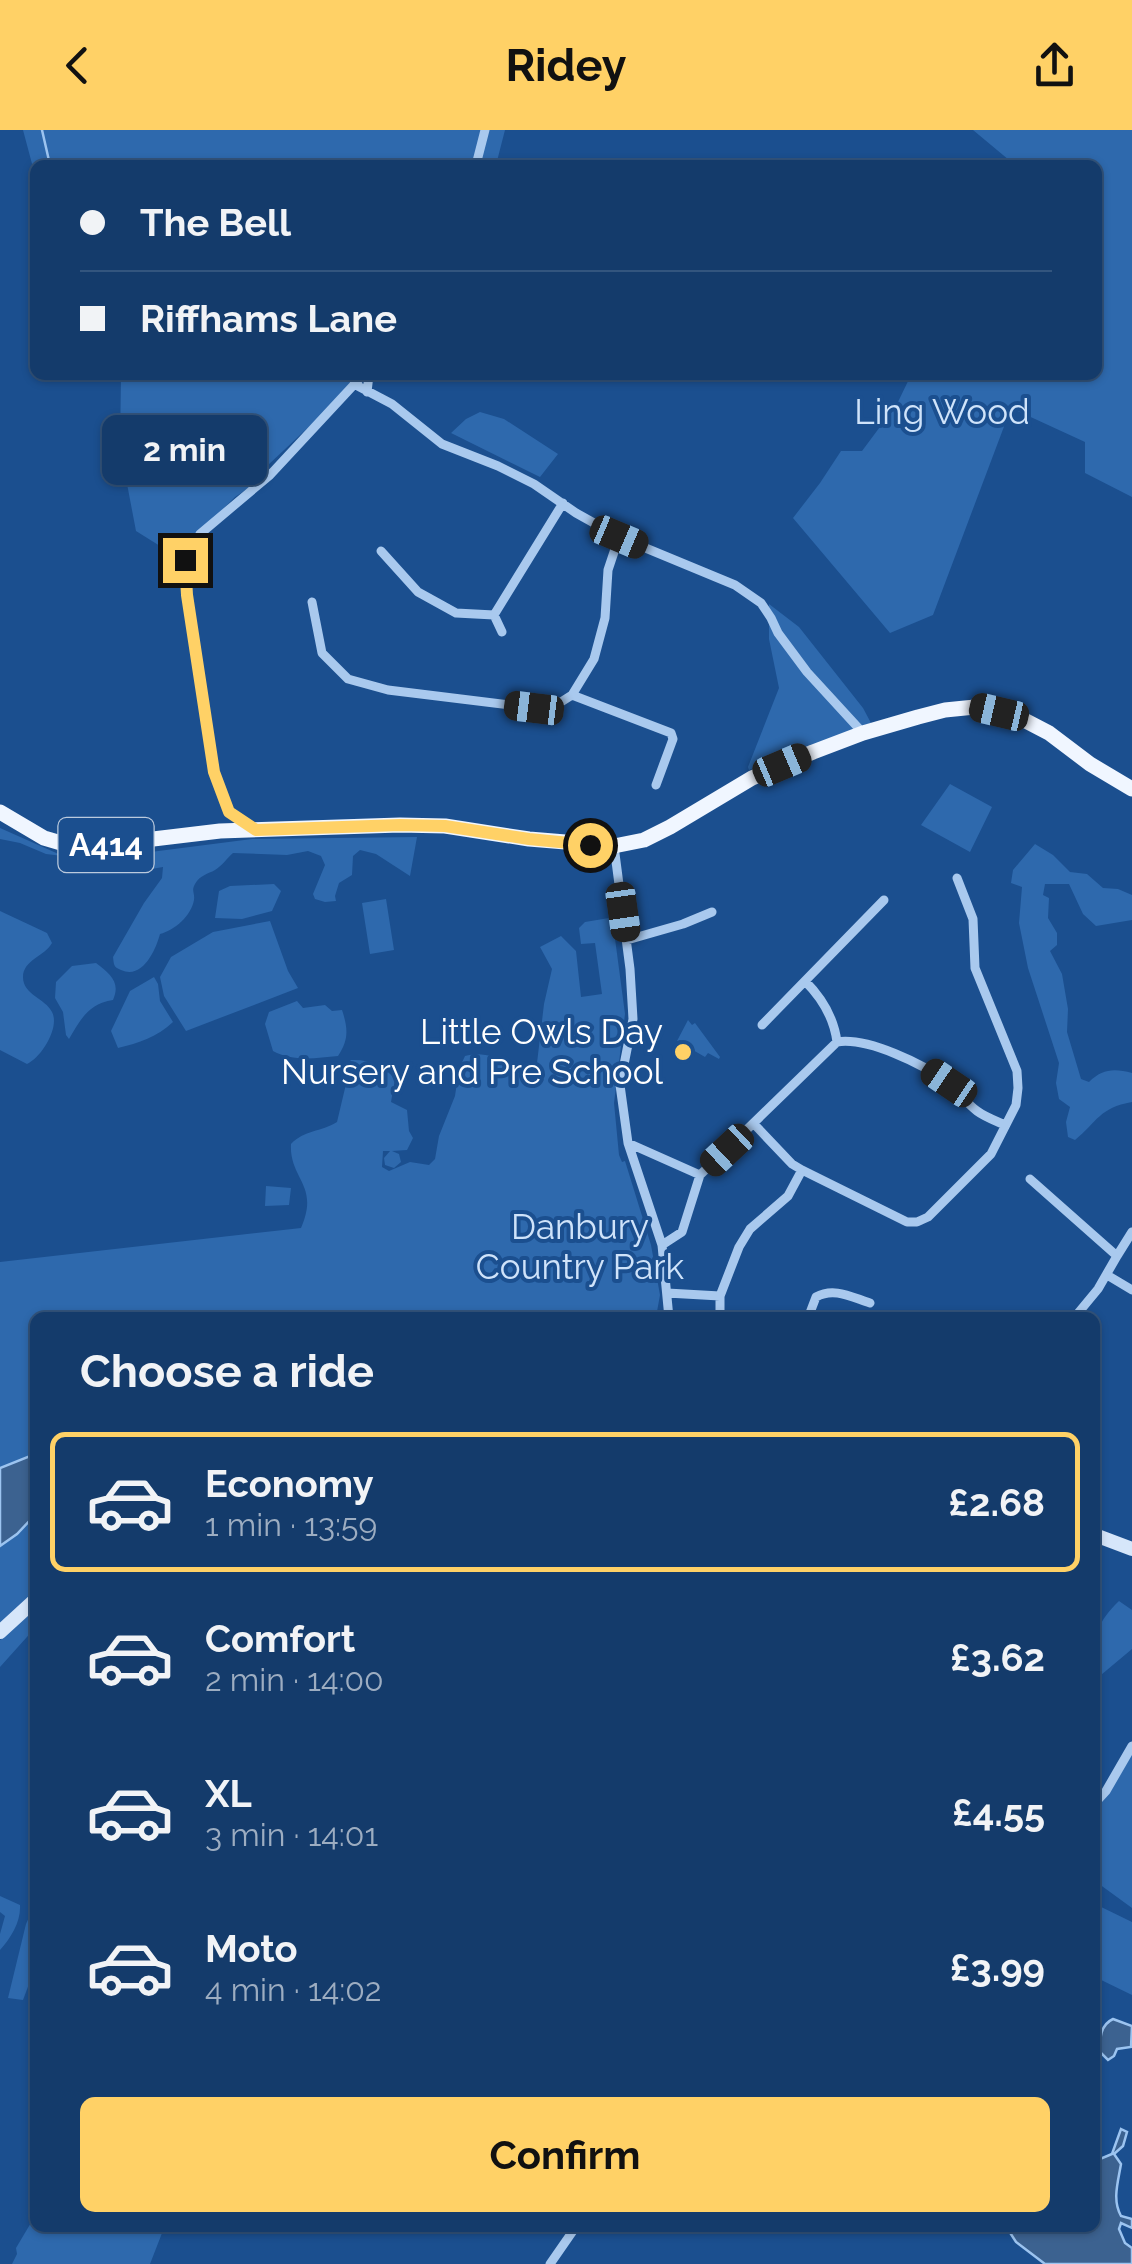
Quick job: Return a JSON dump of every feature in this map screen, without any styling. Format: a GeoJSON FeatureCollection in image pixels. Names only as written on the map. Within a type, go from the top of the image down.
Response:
{"type":"FeatureCollection","features":[{"type":"Feature","properties":{"kind":"main road","name":"A414"},"geometry":{"type":"LineString","coordinates":[[0,812],[44,838],[78,848],[220,831],[400,825],[445,826],[529,839],[614,846],[644,840],[752,778],[863,733],[945,710],[975,706],[1026,721],[1049,733],[1132,789]]}},
{"type":"Feature","properties":{"kind":"street"},"geometry":{"type":"LineString","coordinates":[[477,160],[486,130]]}},
{"type":"Feature","properties":{"kind":"street"},"geometry":{"type":"LineString","coordinates":[[256,830],[229,812],[214,772],[185,560],[200,534],[270,475],[359,380]]}},
{"type":"Feature","properties":{"kind":"street"},"geometry":{"type":"LineString","coordinates":[[366,380],[367,392]]}},
{"type":"Feature","properties":{"kind":"street"},"geometry":{"type":"LineString","coordinates":[[354,384],[392,404],[442,444],[534,484],[619,537],[735,585],[761,604],[807,672],[863,733]]}},
{"type":"Feature","properties":{"kind":"street"},"geometry":{"type":"LineString","coordinates":[[494,615],[563,503]]}},
{"type":"Feature","properties":{"kind":"street"},"geometry":{"type":"LineString","coordinates":[[312,602],[322,653],[348,679],[388,690],[534,708],[561,702],[572,695],[594,658],[605,618],[608,570],[619,537]]}},
{"type":"Feature","properties":{"kind":"street"},"geometry":{"type":"LineString","coordinates":[[380,551],[418,592],[456,613],[494,615]]}},
{"type":"Feature","properties":{"kind":"street"},"geometry":{"type":"LineString","coordinates":[[494,615],[502,632]]}},
{"type":"Feature","properties":{"kind":"street"},"geometry":{"type":"LineString","coordinates":[[572,695],[671,732],[673,739],[656,784]]}},
{"type":"Feature","properties":{"kind":"street"},"geometry":{"type":"LineString","coordinates":[[220,831],[229,812]]}},
{"type":"Feature","properties":{"kind":"street"},"geometry":{"type":"LineString","coordinates":[[614,846],[633,1019],[620,1085],[628,1144],[662,1244],[669,1312]]}},
{"type":"Feature","properties":{"kind":"street"},"geometry":{"type":"LineString","coordinates":[[754,1124],[792,1164],[907,1222],[928,1217],[991,1154],[1016,1104],[1017,1071],[976,968],[973,919],[957,878]]}},
{"type":"Feature","properties":{"kind":"street"},"geometry":{"type":"LineString","coordinates":[[762,1025],[884,900]]}},
{"type":"Feature","properties":{"kind":"street"},"geometry":{"type":"LineString","coordinates":[[626,940],[712,912]]}},
{"type":"Feature","properties":{"kind":"street"},"geometry":{"type":"LineString","coordinates":[[804,981],[822,1001],[837,1042]]}},
{"type":"Feature","properties":{"kind":"street"},"geometry":{"type":"LineString","coordinates":[[662,1244],[682,1232],[700,1175],[837,1042],[848,1040],[873,1046],[927,1068],[977,1111],[1005,1125]]}},
{"type":"Feature","properties":{"kind":"street"},"geometry":{"type":"LineString","coordinates":[[628,1144],[700,1175]]}},
{"type":"Feature","properties":{"kind":"street"},"geometry":{"type":"LineString","coordinates":[[720,1312],[720,1296],[739,1247],[750,1228],[788,1196],[802,1170]]}},
{"type":"Feature","properties":{"kind":"street"},"geometry":{"type":"LineString","coordinates":[[1030,1179],[1118,1256]]}},
{"type":"Feature","properties":{"kind":"street"},"geometry":{"type":"LineString","coordinates":[[1079,1312],[1098,1289],[1132,1232]]}},
{"type":"Feature","properties":{"kind":"street"},"geometry":{"type":"LineString","coordinates":[[1107,1275],[1132,1290]]}},
{"type":"Feature","properties":{"kind":"street"},"geometry":{"type":"LineString","coordinates":[[667,1292],[720,1296]]}},
{"type":"Feature","properties":{"kind":"street"},"geometry":{"type":"LineString","coordinates":[[810,1312],[816,1297],[826,1292],[870,1304]]}},
{"type":"Feature","properties":{"kind":"street"},"geometry":{"type":"LineString","coordinates":[[1100,1537],[1132,1549]]}},
{"type":"Feature","properties":{"kind":"street"},"geometry":{"type":"LineString","coordinates":[[0,1632],[30,1605]]}},
{"type":"Feature","properties":{"kind":"street"},"geometry":{"type":"LineString","coordinates":[[1100,1798],[1132,1746]]}},
{"type":"Feature","properties":{"kind":"street"},"geometry":{"type":"LineString","coordinates":[[550,2264],[572,2232]]}},
{"type":"Feature","properties":{"kind":"green space"},"geometry":{"type":"Polygon","coordinates":[[[23,130],[505,130],[497,160],[31,160],[23,130]]]}},
{"type":"Feature","properties":{"kind":"green space","name":"Ling Wood"},"geometry":{"type":"Polygon","coordinates":[[[973,130],[1132,130],[1132,497],[1085,473],[1085,442],[1011,408],[933,615],[890,633],[793,518],[841,451],[862,451],[897,404],[909,380],[1102,380],[1102,160],[1009,160],[973,130]]]}},
{"type":"Feature","properties":{"kind":"green space"},"geometry":{"type":"Polygon","coordinates":[[[121,380],[359,380],[267,466],[259,481],[235,497],[176,556],[136,531],[120,447],[121,380]]]}},
{"type":"Feature","properties":{"kind":"green space"},"geometry":{"type":"Polygon","coordinates":[[[480,412],[504,419],[558,454],[540,477],[451,433],[480,412]]]}},
{"type":"Feature","properties":{"kind":"green space"},"geometry":{"type":"Polygon","coordinates":[[[769,604],[799,627],[871,723],[749,770],[779,688],[769,639],[769,604]]]}},
{"type":"Feature","properties":{"kind":"green space"},"geometry":{"type":"Polygon","coordinates":[[[950,784],[992,807],[970,852],[921,825],[950,784]]]}},
{"type":"Feature","properties":{"kind":"green space"},"geometry":{"type":"Polygon","coordinates":[[[0,828],[63,856],[96,859],[252,839],[417,837],[410,876],[376,854],[360,850],[353,856],[352,875],[339,883],[336,901],[325,902],[315,899],[313,894],[325,865],[321,856],[308,851],[287,855],[233,853],[197,881],[186,917],[160,934],[147,961],[129,972],[117,968],[113,957],[162,878],[163,867],[140,871],[105,861],[46,854],[0,839],[0,828]]]}},
{"type":"Feature","properties":{"kind":"green space"},"geometry":{"type":"Polygon","coordinates":[[[1035,844],[1070,872],[1087,874],[1103,888],[1132,895],[1132,920],[1096,926],[1083,914],[1069,884],[1045,884],[1048,918],[1057,933],[1057,945],[1050,951],[1062,974],[1067,1032],[1081,1079],[1089,1082],[1109,1071],[1132,1073],[1132,1102],[1106,1112],[1075,1140],[1068,1137],[1070,1107],[1059,1099],[1059,1063],[1028,968],[1019,923],[1022,887],[1011,883],[1013,870],[1035,844]]]}},
{"type":"Feature","properties":{"kind":"green space"},"geometry":{"type":"Polygon","coordinates":[[[274,884],[281,891],[272,911],[242,919],[215,918],[219,891],[230,886],[274,884]]]}},
{"type":"Feature","properties":{"kind":"green space"},"geometry":{"type":"Polygon","coordinates":[[[386,899],[394,950],[370,954],[362,903],[386,899]]]}},
{"type":"Feature","properties":{"kind":"green space"},"geometry":{"type":"Polygon","coordinates":[[[0,911],[47,933],[52,943],[24,971],[27,988],[49,1007],[54,1018],[48,1041],[27,1064],[0,1050],[0,911]]]}},
{"type":"Feature","properties":{"kind":"green space","name":"Danbury Country Park"},"geometry":{"type":"Polygon","coordinates":[[[609,912],[625,1014],[614,1103],[619,1155],[625,1161],[651,1245],[660,1295],[657,1312],[30,1312],[30,1600],[0,1628],[0,1262],[301,1228],[306,1192],[294,1166],[291,1144],[337,1122],[346,1084],[345,1066],[351,1060],[370,1062],[391,1074],[395,1079],[391,1102],[407,1110],[413,1138],[407,1150],[392,1151],[399,1154],[401,1162],[394,1168],[385,1165],[384,1158],[390,1151],[383,1151],[382,1167],[389,1171],[410,1162],[429,1165],[435,1159],[465,1056],[482,1054],[524,1065],[537,1063],[552,969],[540,947],[561,936],[576,951],[581,997],[602,994],[595,943],[581,944],[579,928],[585,922],[609,918],[609,912]]]}},
{"type":"Feature","properties":{"kind":"green space"},"geometry":{"type":"Polygon","coordinates":[[[270,921],[298,988],[186,1031],[164,996],[160,977],[171,957],[213,932],[270,921]]]}},
{"type":"Feature","properties":{"kind":"green space"},"geometry":{"type":"Polygon","coordinates":[[[96,963],[115,983],[113,1000],[91,1009],[69,1039],[63,1012],[55,998],[56,982],[72,966],[96,963]]]}},
{"type":"Feature","properties":{"kind":"green space"},"geometry":{"type":"Polygon","coordinates":[[[154,977],[160,1001],[173,1022],[147,1039],[118,1048],[111,1031],[130,991],[154,977]]]}},
{"type":"Feature","properties":{"kind":"green space"},"geometry":{"type":"Polygon","coordinates":[[[297,1001],[303,1008],[325,1005],[332,1011],[342,1010],[346,1034],[338,1056],[297,1058],[273,1051],[265,1024],[269,1012],[297,1001]]]}},
{"type":"Feature","properties":{"kind":"green space"},"geometry":{"type":"Polygon","coordinates":[[[688,1020],[692,1025],[695,1023],[719,1059],[708,1053],[705,1057],[677,1041],[688,1020]]]}},
{"type":"Feature","properties":{"kind":"green space"},"geometry":{"type":"Polygon","coordinates":[[[266,1186],[291,1188],[289,1205],[265,1206],[266,1186]]]}},
{"type":"Feature","properties":{"kind":"green space"},"geometry":{"type":"Polygon","coordinates":[[[1119,1601],[1132,1610],[1132,1649],[1100,1676],[1100,1627],[1119,1601]]]}},
{"type":"Feature","properties":{"kind":"green space"},"geometry":{"type":"Polygon","coordinates":[[[30,1612],[30,1634],[0,1667],[0,1640],[30,1612]]]}},
{"type":"Feature","properties":{"kind":"green space"},"geometry":{"type":"Polygon","coordinates":[[[1132,1753],[1132,1908],[1100,1885],[1100,1804],[1132,1753]]]}},
{"type":"Feature","properties":{"kind":"green space"},"geometry":{"type":"Polygon","coordinates":[[[0,1896],[20,1905],[15,1929],[0,1950],[5,1916],[0,1912],[0,1896]]]}},
{"type":"Feature","properties":{"kind":"green space"},"geometry":{"type":"Polygon","coordinates":[[[1100,1906],[1132,1922],[1132,1995],[1100,1979],[1100,1906]]]}},
{"type":"Feature","properties":{"kind":"green space"},"geometry":{"type":"Polygon","coordinates":[[[30,1915],[30,1981],[23,2000],[8,1998],[30,1915]]]}},
{"type":"Feature","properties":{"kind":"green space"},"geometry":{"type":"Polygon","coordinates":[[[30,2224],[30,2232],[162,2232],[150,2264],[12,2264],[30,2224]]]}},
{"type":"Feature","properties":{"kind":"shaded area"},"geometry":{"type":"Polygon","coordinates":[[[30,1456],[30,1520],[0,1546],[0,1468],[30,1456]]]}},
{"type":"Feature","properties":{"kind":"shaded area"},"geometry":{"type":"Polygon","coordinates":[[[1113,2019],[1132,2026],[1131,2047],[1117,2049],[1108,2060],[1100,2052],[1101,2037],[1105,2025],[1113,2019]]]}},
{"type":"Feature","properties":{"kind":"shaded area"},"geometry":{"type":"Polygon","coordinates":[[[1121,2129],[1127,2132],[1123,2146],[1114,2154],[1121,2164],[1118,2210],[1121,2216],[1132,2219],[1132,2228],[1121,2223],[1119,2229],[1132,2248],[1132,2264],[1045,2264],[1016,2242],[1010,2232],[1100,2232],[1100,2159],[1112,2154],[1121,2129]]]}},
{"type":"Feature","properties":{"kind":"waterway"},"geometry":{"type":"LineString","coordinates":[[42,130],[49,160]]}},
{"type":"Feature","properties":{"kind":"place","name":"Little Owls Day Nursery and Pre School"},"geometry":{"type":"Point","coordinates":[683,1052]}},
{"type":"Feature","properties":{"kind":"route"},"geometry":{"type":"LineString","coordinates":[[185,560],[214,772],[229,812],[256,830],[445,826],[590,845]]}}]}
